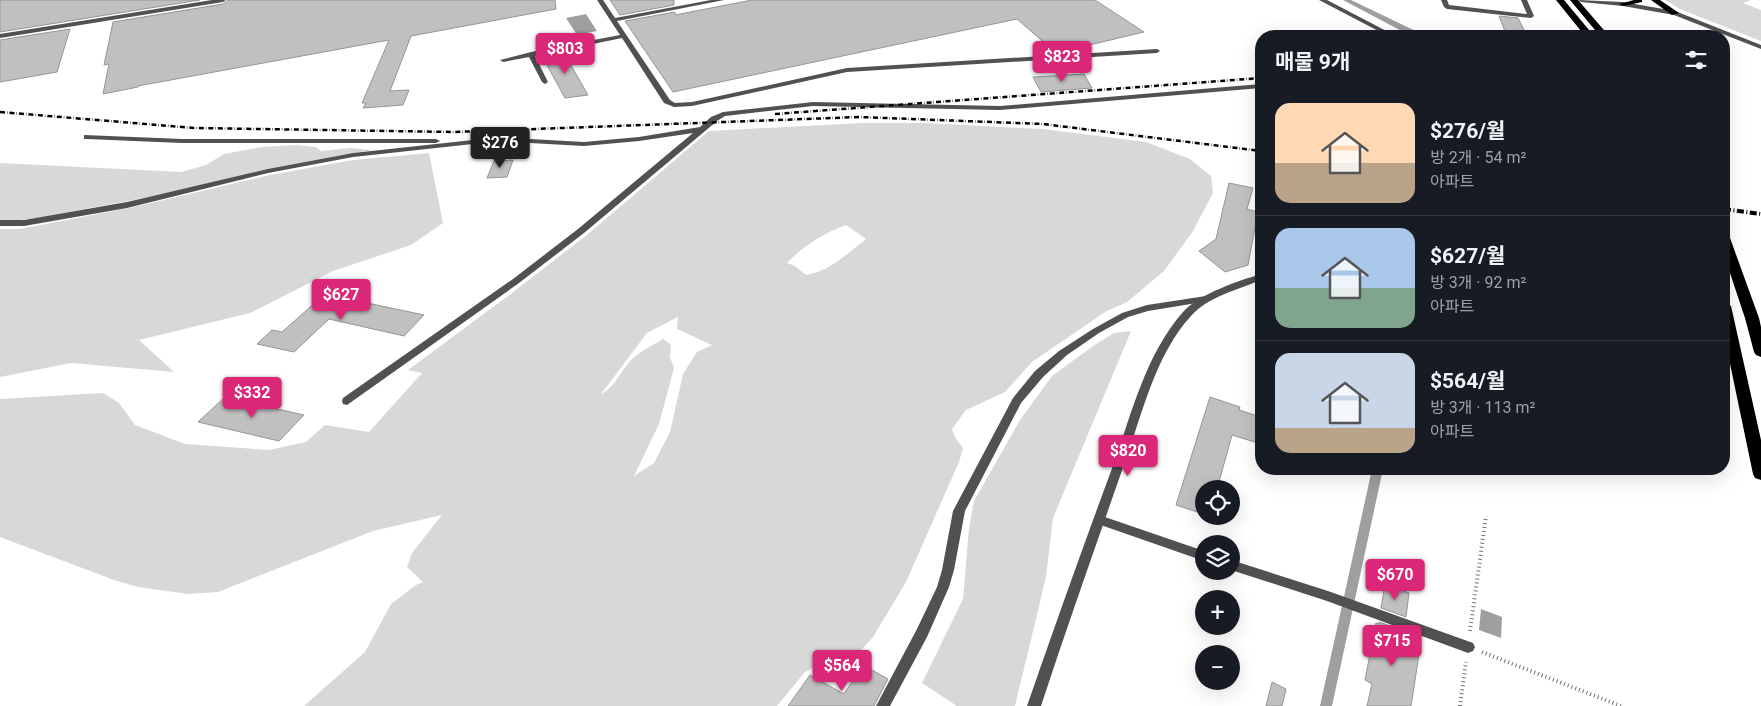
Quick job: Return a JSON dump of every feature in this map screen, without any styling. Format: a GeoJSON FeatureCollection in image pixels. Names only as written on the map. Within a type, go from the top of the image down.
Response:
{"type":"FeatureCollection","features":[{"type":"Feature","properties":{"kind":"highway"},"geometry":{"type":"LineString","coordinates":[[1560,0],[1585,30]]}},
{"type":"Feature","properties":{"kind":"highway"},"geometry":{"type":"LineString","coordinates":[[1574,0],[1600,30]]}},
{"type":"Feature","properties":{"kind":"highway"},"geometry":{"type":"LineString","coordinates":[[1730,255],[1752,318],[1761,352]]}},
{"type":"Feature","properties":{"kind":"highway"},"geometry":{"type":"LineString","coordinates":[[1730,333],[1761,474]]}},
{"type":"Feature","properties":{"kind":"main road"},"geometry":{"type":"LineString","coordinates":[[1623,4],[1638,2],[1638,0]]}},
{"type":"Feature","properties":{"kind":"main road"},"geometry":{"type":"LineString","coordinates":[[1655,0],[1675,13]]}},
{"type":"Feature","properties":{"kind":"street"},"geometry":{"type":"LineString","coordinates":[[0,36],[223,0]]}},
{"type":"Feature","properties":{"kind":"street"},"geometry":{"type":"LineString","coordinates":[[600,0],[614,20],[617,37],[667,101],[674,105],[692,104],[847,70],[1157,51]]}},
{"type":"Feature","properties":{"kind":"street"},"geometry":{"type":"LineString","coordinates":[[614,20],[721,0]]}},
{"type":"Feature","properties":{"kind":"street"},"geometry":{"type":"LineString","coordinates":[[1322,0],[1381,30]]}},
{"type":"Feature","properties":{"kind":"street"},"geometry":{"type":"LineString","coordinates":[[1444,0],[1447,7],[1532,16],[1524,0]]}},
{"type":"Feature","properties":{"kind":"street"},"geometry":{"type":"LineString","coordinates":[[1581,0],[1623,4],[1675,13],[1718,30]]}},
{"type":"Feature","properties":{"kind":"street"},"geometry":{"type":"LineString","coordinates":[[1730,35],[1761,47]]}},
{"type":"Feature","properties":{"kind":"street"},"geometry":{"type":"LineString","coordinates":[[502,60],[617,37]]}},
{"type":"Feature","properties":{"kind":"street"},"geometry":{"type":"LineString","coordinates":[[531,54],[545,82]]}},
{"type":"Feature","properties":{"kind":"street"},"geometry":{"type":"LineString","coordinates":[[347,401],[516,281],[581,231],[723,114],[813,104],[1000,108],[1255,87]]}},
{"type":"Feature","properties":{"kind":"street"},"geometry":{"type":"LineString","coordinates":[[87,137],[182,141],[530,141],[584,144],[639,139],[703,129]]}},
{"type":"Feature","properties":{"kind":"street"},"geometry":{"type":"LineString","coordinates":[[0,223],[24,223],[127,205],[268,171],[353,155],[482,141]]}},
{"type":"Feature","properties":{"kind":"street"},"geometry":{"type":"LineString","coordinates":[[883,706],[922,633],[943,587],[959,511],[1017,401],[1039,374],[1063,353],[1096,331],[1125,315],[1147,308],[1206,299],[1255,279]]}},
{"type":"Feature","properties":{"kind":"street"},"geometry":{"type":"LineString","coordinates":[[1034,706],[1151,374],[1174,332],[1188,312],[1206,299]]}},
{"type":"Feature","properties":{"kind":"street"},"geometry":{"type":"LineString","coordinates":[[1098,520],[1195,553]]}},
{"type":"Feature","properties":{"kind":"street"},"geometry":{"type":"LineString","coordinates":[[1240,568],[1328,596],[1468,647]]}},
{"type":"Feature","properties":{"kind":"path"},"geometry":{"type":"LineString","coordinates":[[1460,706],[1486,516]]}},
{"type":"Feature","properties":{"kind":"path"},"geometry":{"type":"LineString","coordinates":[[1468,647],[1621,706]]}},
{"type":"Feature","properties":{"kind":"shaded area"},"geometry":{"type":"Polygon","coordinates":[[[1343,0],[1351,0],[1414,30],[1400,30],[1343,0]]]}},
{"type":"Feature","properties":{"kind":"shaded area"},"geometry":{"type":"Polygon","coordinates":[[[1665,0],[1751,0],[1743,3],[1761,10],[1761,41],[1680,9],[1665,0]]]}},
{"type":"Feature","properties":{"kind":"shaded area"},"geometry":{"type":"Polygon","coordinates":[[[586,14],[597,31],[577,35],[566,18],[586,14]]]}},
{"type":"Feature","properties":{"kind":"shaded area"},"geometry":{"type":"Polygon","coordinates":[[[862,123],[924,123],[1043,129],[1146,142],[1190,159],[1211,176],[1213,193],[1193,231],[1164,271],[1127,302],[1105,312],[1032,362],[1005,392],[966,410],[952,429],[956,439],[963,448],[959,462],[906,582],[873,637],[853,659],[820,664],[805,672],[777,706],[304,706],[365,652],[391,604],[423,582],[407,567],[412,553],[442,515],[373,531],[218,592],[188,594],[138,587],[114,580],[0,537],[0,399],[103,393],[119,403],[135,425],[185,444],[269,450],[306,442],[325,425],[369,432],[422,373],[408,370],[588,234],[709,131],[862,123]],[[846,225],[814,241],[787,263],[795,266],[806,275],[831,266],[866,239],[846,225]],[[678,317],[647,333],[601,394],[610,388],[628,363],[639,353],[663,339],[671,345],[670,357],[674,368],[659,424],[634,476],[654,463],[670,432],[683,374],[697,352],[712,345],[677,329],[678,317]]]}},
{"type":"Feature","properties":{"kind":"shaded area"},"geometry":{"type":"Polygon","coordinates":[[[297,145],[316,147],[321,151],[350,148],[373,150],[302,163],[57,215],[23,220],[0,220],[0,163],[181,172],[206,165],[224,154],[261,147],[297,145]]]}},
{"type":"Feature","properties":{"kind":"shaded area"},"geometry":{"type":"Polygon","coordinates":[[[429,153],[443,223],[411,245],[333,271],[250,313],[139,340],[174,372],[71,363],[0,377],[0,229],[20,229],[134,207],[270,175],[353,160],[429,153]]]}},
{"type":"Feature","properties":{"kind":"shaded area"},"geometry":{"type":"Polygon","coordinates":[[[1131,331],[1053,518],[1046,577],[1015,706],[957,706],[922,683],[963,599],[969,528],[974,501],[1020,420],[1052,376],[1114,333],[1131,331]]]}},
{"type":"Feature","properties":{"kind":"shaded area"},"geometry":{"type":"Polygon","coordinates":[[[1371,475],[1382,475],[1332,706],[1320,706],[1371,475]]]}},
{"type":"Feature","properties":{"kind":"shaded area"},"geometry":{"type":"Polygon","coordinates":[[[1481,609],[1502,617],[1501,638],[1479,630],[1481,609]]]}},
{"type":"Feature","properties":{"kind":"building"},"geometry":{"type":"Polygon","coordinates":[[[0,0],[200,0],[0,32],[0,0]]]}},
{"type":"Feature","properties":{"kind":"building"},"geometry":{"type":"Polygon","coordinates":[[[228,0],[555,0],[556,9],[411,36],[390,91],[409,90],[403,105],[363,108],[366,103],[362,103],[389,40],[103,94],[109,64],[104,65],[113,22],[223,4],[228,0]]]}},
{"type":"Feature","properties":{"kind":"building"},"geometry":{"type":"Polygon","coordinates":[[[610,0],[674,0],[674,5],[620,15],[610,0]]]}},
{"type":"Feature","properties":{"kind":"building"},"geometry":{"type":"Polygon","coordinates":[[[752,0],[1095,0],[1144,32],[1081,47],[1075,42],[1049,47],[1017,19],[673,92],[625,21],[675,12],[675,15],[752,0]]]}},
{"type":"Feature","properties":{"kind":"building"},"geometry":{"type":"Polygon","coordinates":[[[1499,16],[1518,18],[1524,30],[1505,30],[1499,16]]]}},
{"type":"Feature","properties":{"kind":"building"},"geometry":{"type":"Polygon","coordinates":[[[70,29],[57,72],[0,82],[0,40],[70,29]]]}},
{"type":"Feature","properties":{"kind":"building"},"geometry":{"type":"Polygon","coordinates":[[[563,52],[588,95],[565,98],[542,56],[563,52]]]}},
{"type":"Feature","properties":{"kind":"building"},"geometry":{"type":"Polygon","coordinates":[[[1084,74],[1092,88],[1041,92],[1033,77],[1084,74]]]}},
{"type":"Feature","properties":{"kind":"building"},"geometry":{"type":"Polygon","coordinates":[[[513,160],[507,177],[487,178],[494,161],[513,160]]]}},
{"type":"Feature","properties":{"kind":"building"},"geometry":{"type":"Polygon","coordinates":[[[1229,183],[1253,188],[1247,209],[1255,211],[1255,228],[1248,265],[1225,272],[1199,251],[1216,239],[1229,183]]]}},
{"type":"Feature","properties":{"kind":"building"},"geometry":{"type":"Polygon","coordinates":[[[325,294],[424,315],[404,336],[329,319],[294,352],[257,344],[272,330],[282,332],[325,294]]]}},
{"type":"Feature","properties":{"kind":"building"},"geometry":{"type":"Polygon","coordinates":[[[225,397],[304,415],[279,441],[198,422],[225,397]]]}},
{"type":"Feature","properties":{"kind":"building"},"geometry":{"type":"Polygon","coordinates":[[[1210,397],[1240,407],[1239,410],[1255,415],[1255,442],[1232,435],[1220,480],[1195,480],[1195,511],[1176,505],[1210,397]]]}},
{"type":"Feature","properties":{"kind":"building"},"geometry":{"type":"Polygon","coordinates":[[[1385,584],[1409,593],[1406,617],[1381,608],[1385,584]]]}},
{"type":"Feature","properties":{"kind":"building"},"geometry":{"type":"Polygon","coordinates":[[[1379,622],[1404,631],[1403,634],[1421,642],[1411,706],[1367,706],[1372,684],[1365,680],[1376,623],[1379,624],[1379,622]]]}},
{"type":"Feature","properties":{"kind":"building"},"geometry":{"type":"Polygon","coordinates":[[[863,665],[888,679],[874,706],[788,706],[810,675],[844,694],[863,665]]]}},
{"type":"Feature","properties":{"kind":"building"},"geometry":{"type":"Polygon","coordinates":[[[1272,682],[1286,689],[1282,706],[1266,706],[1272,682]]]}},
{"type":"Feature","properties":{"kind":"railway"},"geometry":{"type":"LineString","coordinates":[[775,114],[1255,78]]}},
{"type":"Feature","properties":{"kind":"railway"},"geometry":{"type":"LineString","coordinates":[[0,112],[194,128],[454,132],[859,117],[1043,124],[1255,150]]}},
{"type":"Feature","properties":{"kind":"railway"},"geometry":{"type":"LineString","coordinates":[[1730,210],[1761,214]]}}]}
